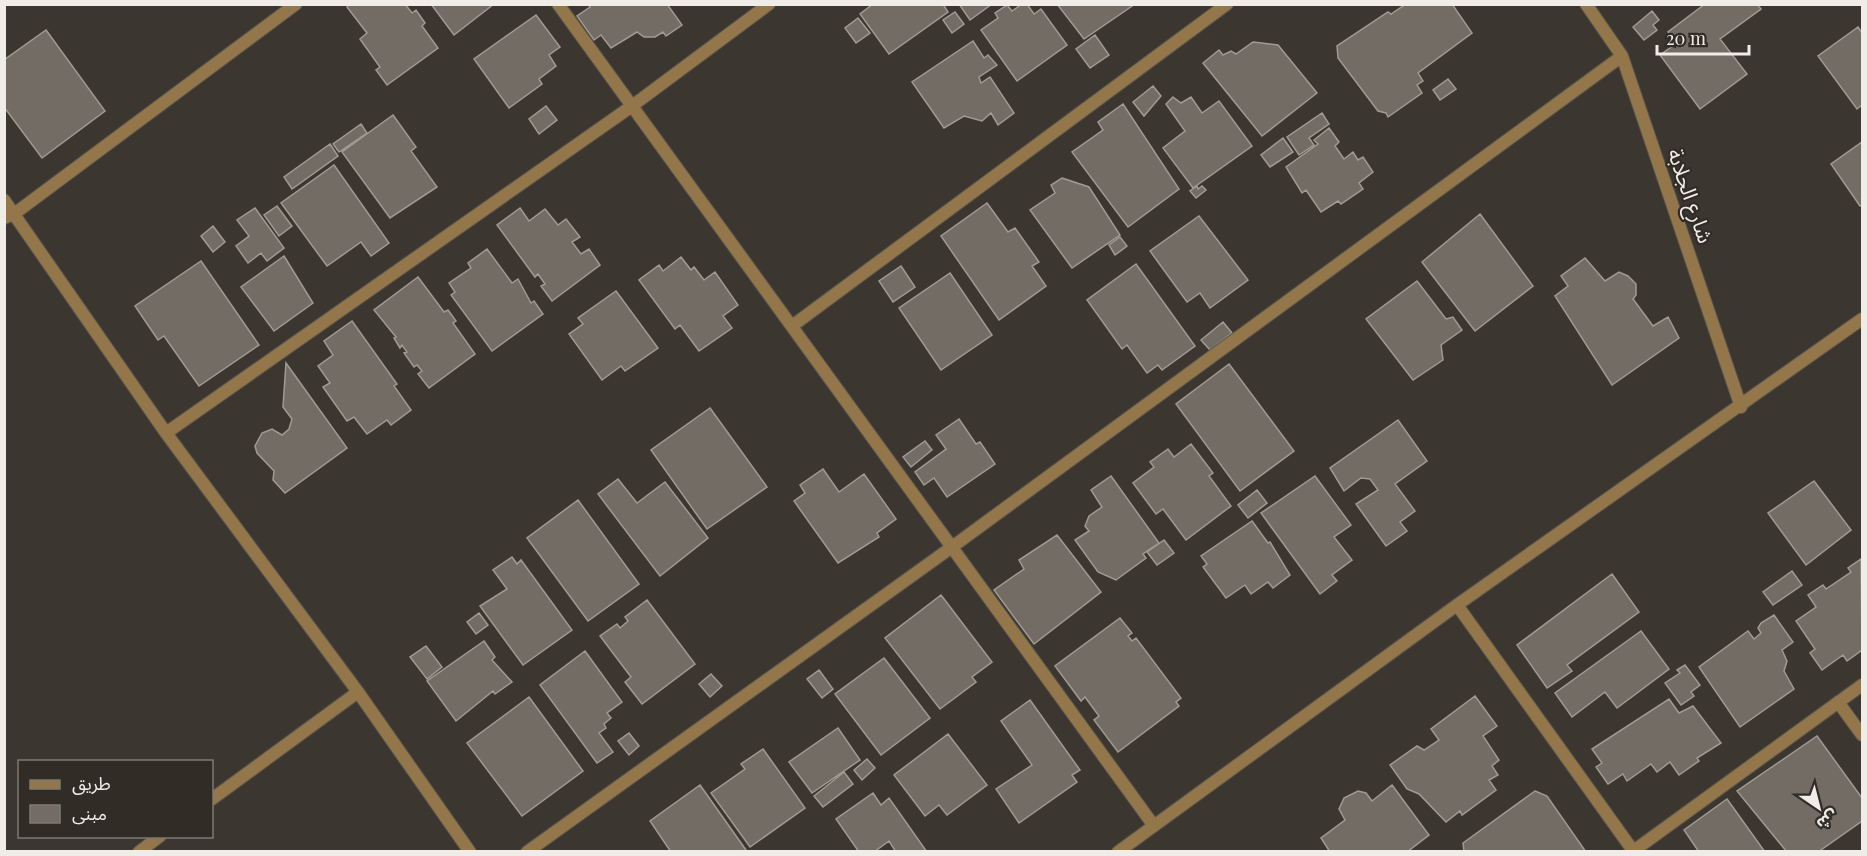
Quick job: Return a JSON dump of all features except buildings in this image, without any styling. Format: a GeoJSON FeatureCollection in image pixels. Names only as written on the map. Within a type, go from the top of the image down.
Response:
{"type":"FeatureCollection","features":[{"type":"Feature","properties":{"kind":"street"},"geometry":{"type":"LineString","coordinates":[[9,216],[296,4]]}},
{"type":"Feature","properties":{"kind":"street"},"geometry":{"type":"LineString","coordinates":[[558,4],[1154,826]]}},
{"type":"Feature","properties":{"kind":"street"},"geometry":{"type":"LineString","coordinates":[[166,433],[632,106],[770,4]]}},
{"type":"Feature","properties":{"kind":"street"},"geometry":{"type":"LineString","coordinates":[[792,326],[1227,4]]}},
{"type":"Feature","properties":{"kind":"street","name":"شارع الجلابة"},"geometry":{"type":"LineString","coordinates":[[1586,4],[1622,56],[1741,407]]}},
{"type":"Feature","properties":{"kind":"street"},"geometry":{"type":"LineString","coordinates":[[527,852],[952,547],[1622,56]]}},
{"type":"Feature","properties":{"kind":"street"},"geometry":{"type":"LineString","coordinates":[[4,201],[9,216],[358,692],[470,852]]}},
{"type":"Feature","properties":{"kind":"street"},"geometry":{"type":"LineString","coordinates":[[1118,852],[1457,605],[1863,319]]}},
{"type":"Feature","properties":{"kind":"street"},"geometry":{"type":"LineString","coordinates":[[1457,605],[1633,851],[1863,685]]}},
{"type":"Feature","properties":{"kind":"street"},"geometry":{"type":"LineString","coordinates":[[213,798],[358,692]]}},
{"type":"Feature","properties":{"kind":"street"},"geometry":{"type":"LineString","coordinates":[[1838,702],[1863,735]]}},
{"type":"Feature","properties":{"kind":"street"},"geometry":{"type":"LineString","coordinates":[[139,852],[159,838]]}}]}
